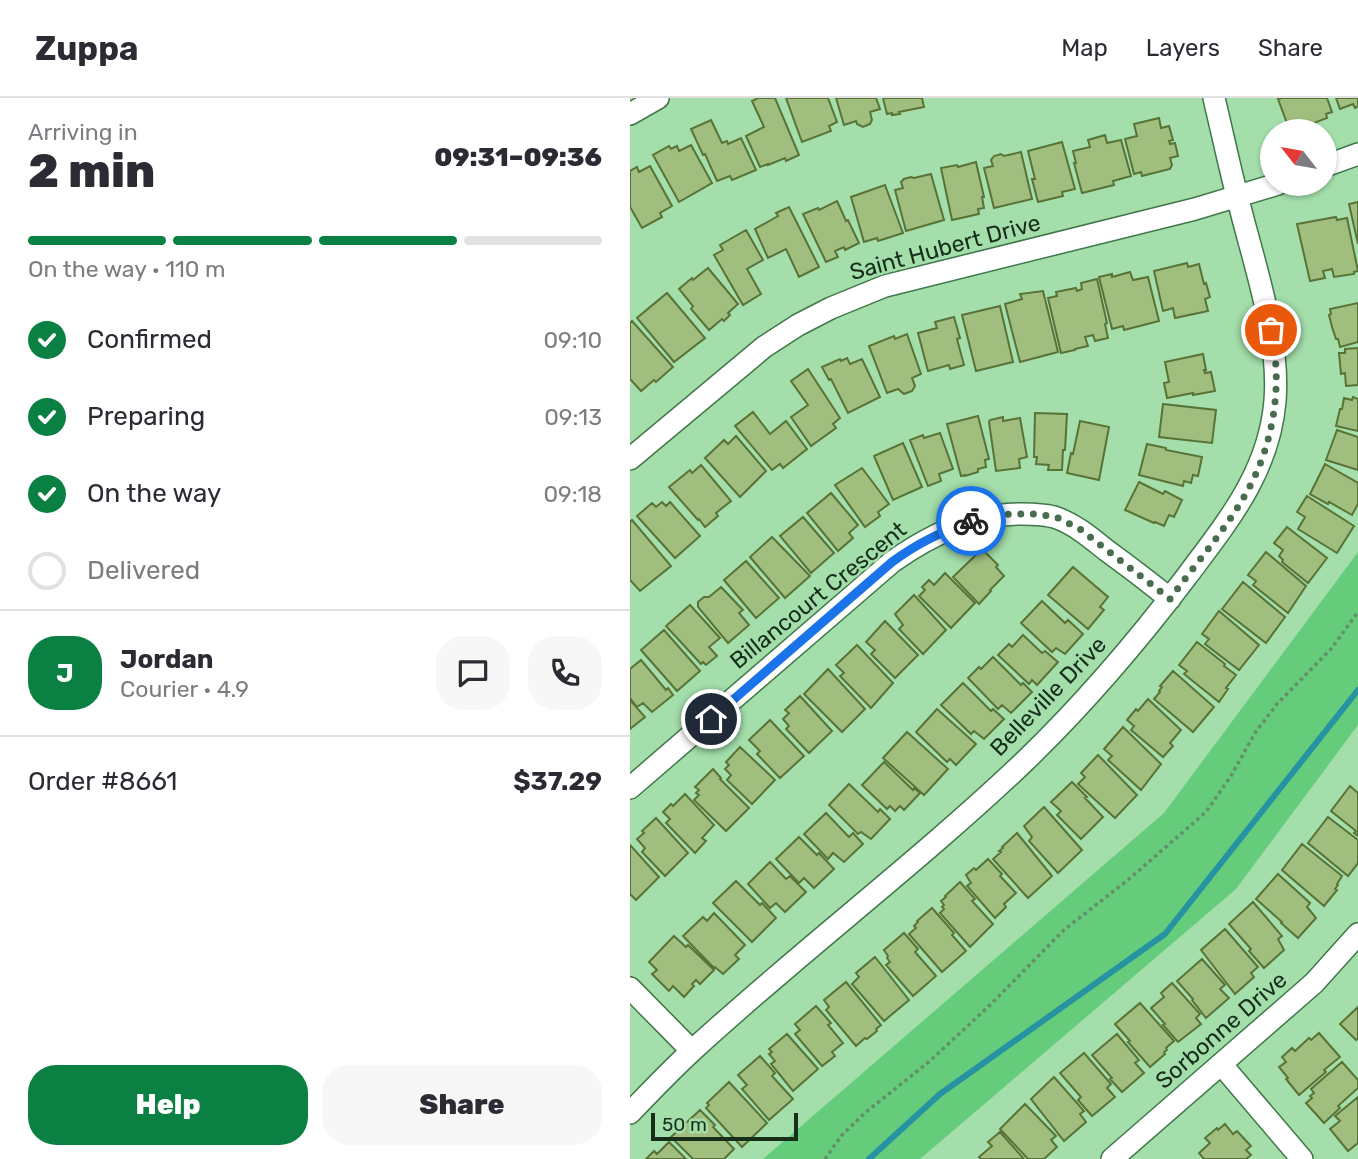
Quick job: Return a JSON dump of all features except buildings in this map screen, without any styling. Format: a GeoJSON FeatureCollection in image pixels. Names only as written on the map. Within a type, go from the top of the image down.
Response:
{"type":"FeatureCollection","features":[{"type":"Feature","properties":{"kind":"street"},"geometry":{"type":"LineString","coordinates":[[630,114],[658,98]]}},
{"type":"Feature","properties":{"kind":"street","name":"Belleville Drive"},"geometry":{"type":"LineString","coordinates":[[630,1113],[692,1051],[947,832],[1026,760],[1107,674],[1170,599],[1250,486],[1265,452],[1271,425],[1276,366],[1271,330],[1214,98]]}},
{"type":"Feature","properties":{"kind":"street"},"geometry":{"type":"LineString","coordinates":[[1337,162],[1358,154]]}},
{"type":"Feature","properties":{"kind":"street","name":"Saint Hubert Drive"},"geometry":{"type":"LineString","coordinates":[[630,460],[764,346],[798,325],[858,296],[885,286],[1195,209],[1260,190]]}},
{"type":"Feature","properties":{"kind":"street","name":"Billancourt Crescent"},"geometry":{"type":"LineString","coordinates":[[630,788],[892,562],[924,541],[972,520],[1010,514],[1056,517],[1080,529],[1170,599]]}},
{"type":"Feature","properties":{"kind":"street","name":"Sorbonne Drive"},"geometry":{"type":"LineString","coordinates":[[1112,1159],[1314,983],[1358,934]]}},
{"type":"Feature","properties":{"kind":"street"},"geometry":{"type":"LineString","coordinates":[[630,988],[692,1051]]}},
{"type":"Feature","properties":{"kind":"street"},"geometry":{"type":"LineString","coordinates":[[1221,1064],[1302,1159]]}},
{"type":"Feature","properties":{"kind":"path"},"geometry":{"type":"LineString","coordinates":[[825,1159],[842,1135],[866,1112],[930,1061],[1064,930],[1129,879],[1206,812],[1231,776],[1255,733],[1278,704],[1331,649],[1358,612]]}},
{"type":"Feature","properties":{"kind":"green space"},"geometry":{"type":"Polygon","coordinates":[[[1358,552],[1358,725],[1236,889],[920,1159],[763,1159],[1164,813],[1358,552]]]}},
{"type":"Feature","properties":{"kind":"waterway"},"geometry":{"type":"LineString","coordinates":[[869,1159],[940,1094],[1165,934],[1358,690]]}},
{"type":"Feature","properties":{"kind":"way so far"},"geometry":{"type":"LineString","coordinates":[[971,521],[1010,514],[1056,517],[1080,529],[1170,599],[1250,486],[1265,452],[1275,400],[1276,366],[1271,330]]}},
{"type":"Feature","properties":{"kind":"route"},"geometry":{"type":"LineString","coordinates":[[711,719],[892,562],[916,545],[971,521]]}}]}
